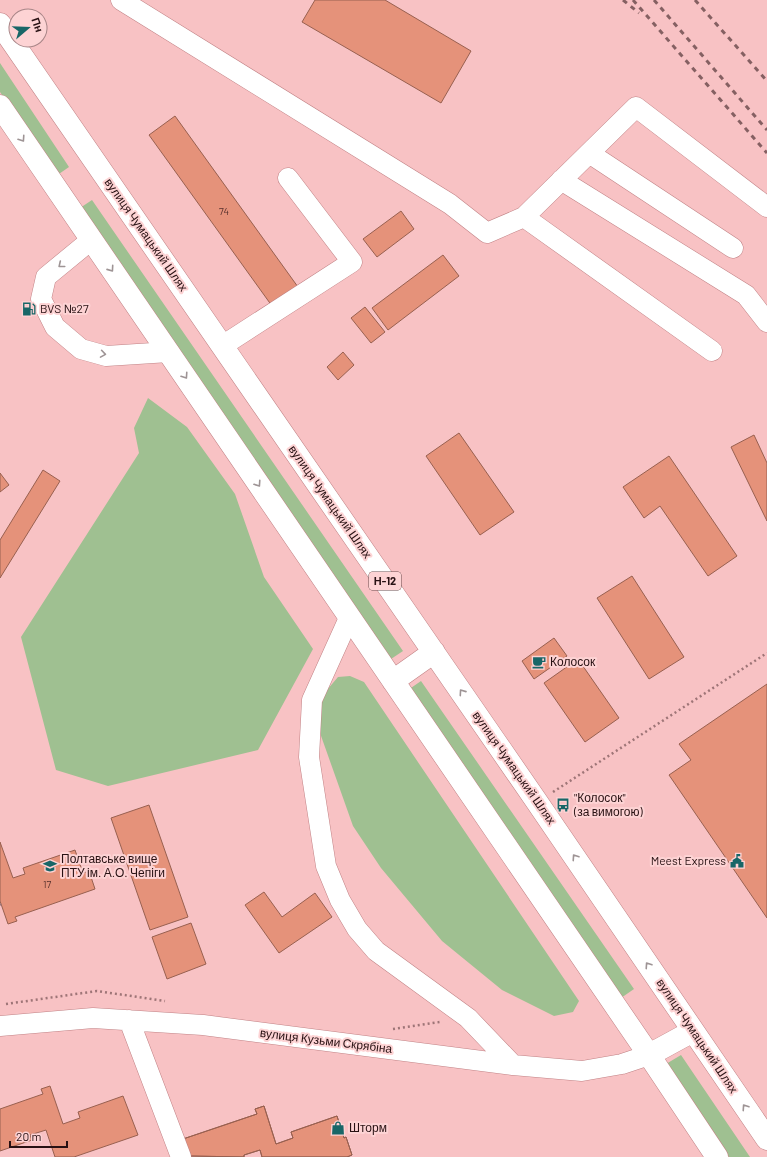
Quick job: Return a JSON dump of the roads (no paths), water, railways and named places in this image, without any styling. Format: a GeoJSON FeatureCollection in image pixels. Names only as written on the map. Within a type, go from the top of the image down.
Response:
{"type":"FeatureCollection","features":[{"type":"Feature","properties":{"kind":"main road","name":"вулиця Чумацький Шлях"},"geometry":{"type":"LineString","coordinates":[[0,24],[538,802],[767,1139]]}},
{"type":"Feature","properties":{"kind":"main road"},"geometry":{"type":"LineString","coordinates":[[0,106],[349,618],[650,1055],[717,1157]]}},
{"type":"Feature","properties":{"kind":"main road"},"geometry":{"type":"LineString","coordinates":[[393,681],[434,652]]}},
{"type":"Feature","properties":{"kind":"main road"},"geometry":{"type":"LineString","coordinates":[[650,1055],[693,1032]]}},
{"type":"Feature","properties":{"kind":"street"},"geometry":{"type":"LineString","coordinates":[[121,0],[450,204],[488,233],[524,217],[636,107],[767,207]]}},
{"type":"Feature","properties":{"kind":"street"},"geometry":{"type":"LineString","coordinates":[[589,153],[732,248]]}},
{"type":"Feature","properties":{"kind":"street"},"geometry":{"type":"LineString","coordinates":[[222,346],[352,262],[288,178]]}},
{"type":"Feature","properties":{"kind":"street"},"geometry":{"type":"LineString","coordinates":[[561,180],[746,295],[767,322]]}},
{"type":"Feature","properties":{"kind":"street"},"geometry":{"type":"LineString","coordinates":[[524,217],[712,351]]}},
{"type":"Feature","properties":{"kind":"street"},"geometry":{"type":"LineString","coordinates":[[91,240],[46,277],[41,299],[55,327],[81,349],[106,356],[169,352]]}},
{"type":"Feature","properties":{"kind":"street"},"geometry":{"type":"LineString","coordinates":[[349,618],[312,700],[309,758],[326,866],[340,900],[357,929],[376,951],[468,1018],[513,1065]]}},
{"type":"Feature","properties":{"kind":"street","name":"вулиця Кузьми Скрябіна"},"geometry":{"type":"LineString","coordinates":[[0,1026],[93,1018],[203,1025],[513,1065],[582,1071],[622,1064],[650,1055]]}},
{"type":"Feature","properties":{"kind":"street"},"geometry":{"type":"LineString","coordinates":[[129,1020],[181,1157]]}},
{"type":"Feature","properties":{"kind":"railway"},"geometry":{"type":"LineString","coordinates":[[623,0],[639,13]]}},
{"type":"Feature","properties":{"kind":"railway"},"geometry":{"type":"LineString","coordinates":[[633,0],[767,153]]}},
{"type":"Feature","properties":{"kind":"railway"},"geometry":{"type":"LineString","coordinates":[[654,0],[767,130]]}},
{"type":"Feature","properties":{"kind":"railway"},"geometry":{"type":"LineString","coordinates":[[695,0],[767,81]]}},
{"type":"Feature","properties":{"kind":"place","name":"BVS №27"},"geometry":{"type":"Point","coordinates":[29,309]}},
{"type":"Feature","properties":{"kind":"place","name":"Колосок"},"geometry":{"type":"Point","coordinates":[539,662]}},
{"type":"Feature","properties":{"kind":"place","name":"\"Колосок\" (за вимогою)"},"geometry":{"type":"Point","coordinates":[563,805]}},
{"type":"Feature","properties":{"kind":"place","name":"Meest Express"},"geometry":{"type":"Point","coordinates":[737,861]}},
{"type":"Feature","properties":{"kind":"place","name":"Полтавське вище ПТУ ім. А.О. Чепіги"},"geometry":{"type":"Point","coordinates":[50,866]}},
{"type":"Feature","properties":{"kind":"place","name":"Шторм"},"geometry":{"type":"Point","coordinates":[338,1128]}}]}
